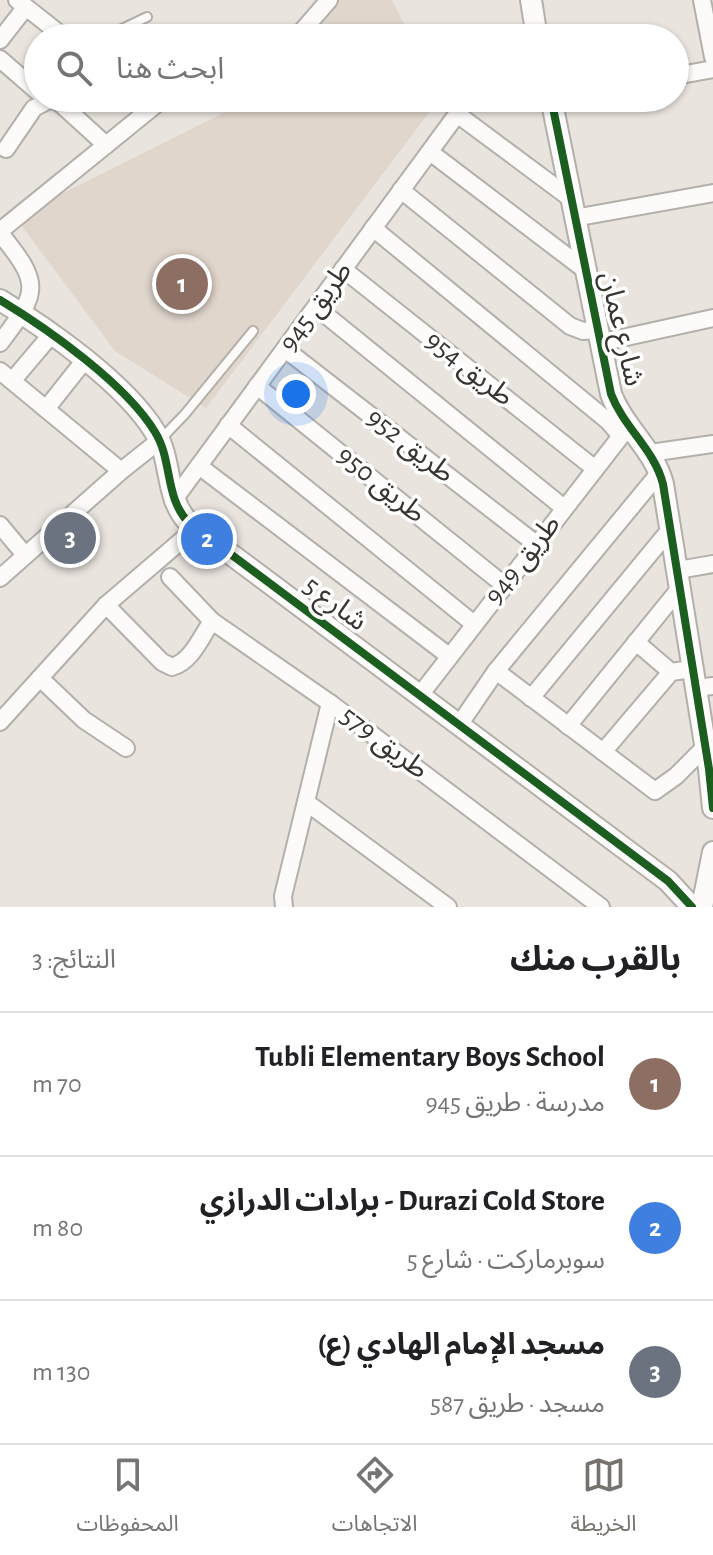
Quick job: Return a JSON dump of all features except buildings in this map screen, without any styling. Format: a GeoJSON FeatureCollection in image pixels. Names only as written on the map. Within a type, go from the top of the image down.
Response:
{"type":"FeatureCollection","features":[{"type":"Feature","properties":{"kind":"street"},"geometry":{"type":"LineString","coordinates":[[308,24],[329,0]]}},
{"type":"Feature","properties":{"kind":"street"},"geometry":{"type":"LineString","coordinates":[[531,0],[535,24]]}},
{"type":"Feature","properties":{"kind":"street"},"geometry":{"type":"LineString","coordinates":[[702,0],[713,57]]}},
{"type":"Feature","properties":{"kind":"street"},"geometry":{"type":"LineString","coordinates":[[0,40],[21,4],[47,24]]}},
{"type":"Feature","properties":{"kind":"street"},"geometry":{"type":"LineString","coordinates":[[0,59],[24,80]]}},
{"type":"Feature","properties":{"kind":"street"},"geometry":{"type":"LineString","coordinates":[[689,73],[713,69]]}},
{"type":"Feature","properties":{"kind":"street"},"geometry":{"type":"LineString","coordinates":[[6,149],[30,112]]}},
{"type":"Feature","properties":{"kind":"street"},"geometry":{"type":"LineString","coordinates":[[70,112],[106,145]]}},
{"type":"Feature","properties":{"kind":"street"},"geometry":{"type":"LineString","coordinates":[[0,343],[22,314],[31,285],[30,274],[0,232],[147,112]]}},
{"type":"Feature","properties":{"kind":"street","name":"شارع عمان"},"geometry":{"type":"LineString","coordinates":[[554,112],[611,394],[625,431],[650,453],[660,472],[700,681],[713,808]]}},
{"type":"Feature","properties":{"kind":"street"},"geometry":{"type":"LineString","coordinates":[[457,114],[572,208],[713,193]]}},
{"type":"Feature","properties":{"kind":"street","name":"طريق 945"},"geometry":{"type":"LineString","coordinates":[[173,501],[457,114]]}},
{"type":"Feature","properties":{"kind":"street"},"geometry":{"type":"LineString","coordinates":[[430,152],[585,270]]}},
{"type":"Feature","properties":{"kind":"street"},"geometry":{"type":"LineString","coordinates":[[401,190],[570,326],[598,336],[713,318]]}},
{"type":"Feature","properties":{"kind":"street"},"geometry":{"type":"LineString","coordinates":[[373,228],[608,421],[625,431]]}},
{"type":"Feature","properties":{"kind":"street","name":"طريق 954"},"geometry":{"type":"LineString","coordinates":[[343,269],[594,468]]}},
{"type":"Feature","properties":{"kind":"street","name":"شارع 5"},"geometry":{"type":"LineString","coordinates":[[0,300],[84,361],[135,407],[160,440],[173,501],[196,528],[668,881],[692,907]]}},
{"type":"Feature","properties":{"kind":"street"},"geometry":{"type":"LineString","coordinates":[[316,307],[564,508]]}},
{"type":"Feature","properties":{"kind":"street"},"geometry":{"type":"LineString","coordinates":[[51,335],[6,376],[121,471]]}},
{"type":"Feature","properties":{"kind":"street","name":"طريق 952"},"geometry":{"type":"LineString","coordinates":[[285,349],[536,544]]}},
{"type":"Feature","properties":{"kind":"street"},"geometry":{"type":"LineString","coordinates":[[46,409],[84,361]]}},
{"type":"Feature","properties":{"kind":"street","name":"طريق 950"},"geometry":{"type":"LineString","coordinates":[[257,386],[504,585]]}},
{"type":"Feature","properties":{"kind":"street"},"geometry":{"type":"LineString","coordinates":[[228,425],[474,624]]}},
{"type":"Feature","properties":{"kind":"street","name":"طريق 949"},"geometry":{"type":"LineString","coordinates":[[420,695],[625,431]]}},
{"type":"Feature","properties":{"kind":"street"},"geometry":{"type":"LineString","coordinates":[[0,578],[160,440]]}},
{"type":"Feature","properties":{"kind":"street"},"geometry":{"type":"LineString","coordinates":[[650,453],[713,444]]}},
{"type":"Feature","properties":{"kind":"street"},"geometry":{"type":"LineString","coordinates":[[199,466],[449,656]]}},
{"type":"Feature","properties":{"kind":"street"},"geometry":{"type":"LineString","coordinates":[[459,725],[496,671],[660,472]]}},
{"type":"Feature","properties":{"kind":"street"},"geometry":{"type":"LineString","coordinates":[[0,525],[25,555]]}},
{"type":"Feature","properties":{"kind":"street"},"geometry":{"type":"LineString","coordinates":[[531,698],[672,527]]}},
{"type":"Feature","properties":{"kind":"street"},"geometry":{"type":"LineString","coordinates":[[0,722],[106,605],[196,528]]}},
{"type":"Feature","properties":{"kind":"street"},"geometry":{"type":"LineString","coordinates":[[568,726],[636,642],[679,579],[713,564]]}},
{"type":"Feature","properties":{"kind":"street","name":"طريق 579"},"geometry":{"type":"LineString","coordinates":[[170,577],[212,621],[330,703],[601,907]]}},
{"type":"Feature","properties":{"kind":"street"},"geometry":{"type":"LineString","coordinates":[[106,605],[162,662],[172,667],[188,657],[212,621]]}},
{"type":"Feature","properties":{"kind":"street"},"geometry":{"type":"LineString","coordinates":[[636,642],[671,672],[700,681]]}},
{"type":"Feature","properties":{"kind":"street"},"geometry":{"type":"LineString","coordinates":[[496,671],[655,791],[709,756]]}},
{"type":"Feature","properties":{"kind":"street"},"geometry":{"type":"LineString","coordinates":[[603,752],[671,672]]}},
{"type":"Feature","properties":{"kind":"street"},"geometry":{"type":"LineString","coordinates":[[40,678],[84,720],[126,748]]}},
{"type":"Feature","properties":{"kind":"street"},"geometry":{"type":"LineString","coordinates":[[284,907],[283,896],[330,703]]}},
{"type":"Feature","properties":{"kind":"street"},"geometry":{"type":"LineString","coordinates":[[306,802],[448,907]]}},
{"type":"Feature","properties":{"kind":"street"},"geometry":{"type":"LineString","coordinates":[[710,882],[713,852]]}},
{"type":"Feature","properties":{"kind":"street","name":"شارع 5"},"geometry":{"type":"LineString","coordinates":[[668,881],[710,882]]}},
{"type":"Feature","properties":{"kind":"lane"},"geometry":{"type":"LineString","coordinates":[[132,24],[147,17]]}},
{"type":"Feature","properties":{"kind":"lane"},"geometry":{"type":"LineString","coordinates":[[160,440],[253,331]]}},
{"type":"Feature","properties":{"kind":"shaded area"},"geometry":{"type":"Polygon","coordinates":[[[339,0],[392,0],[404,24],[319,24],[339,0]]]}},
{"type":"Feature","properties":{"kind":"shaded area"},"geometry":{"type":"Polygon","coordinates":[[[225,112],[429,112],[206,408],[115,351],[15,217],[225,112]]]}},
{"type":"Feature","properties":{"kind":"cycle path"},"geometry":{"type":"LineString","coordinates":[[554,112],[611,394],[653,460],[663,484],[713,808]]}},
{"type":"Feature","properties":{"kind":"cycle path"},"geometry":{"type":"LineString","coordinates":[[0,300],[85,359],[142,414],[161,443],[176,502],[189,523],[668,881],[692,907]]}},
{"type":"Feature","properties":{"kind":"place","name":"Tubli Elementary Boys School"},"geometry":{"type":"Point","coordinates":[182,284]}},
{"type":"Feature","properties":{"kind":"place","name":"مسجد الإمام الهادي (ع)"},"geometry":{"type":"Point","coordinates":[70,538]}},
{"type":"Feature","properties":{"kind":"place","name":"Durazi Cold Store - برادات الدرازي"},"geometry":{"type":"Point","coordinates":[207,539]}}]}
